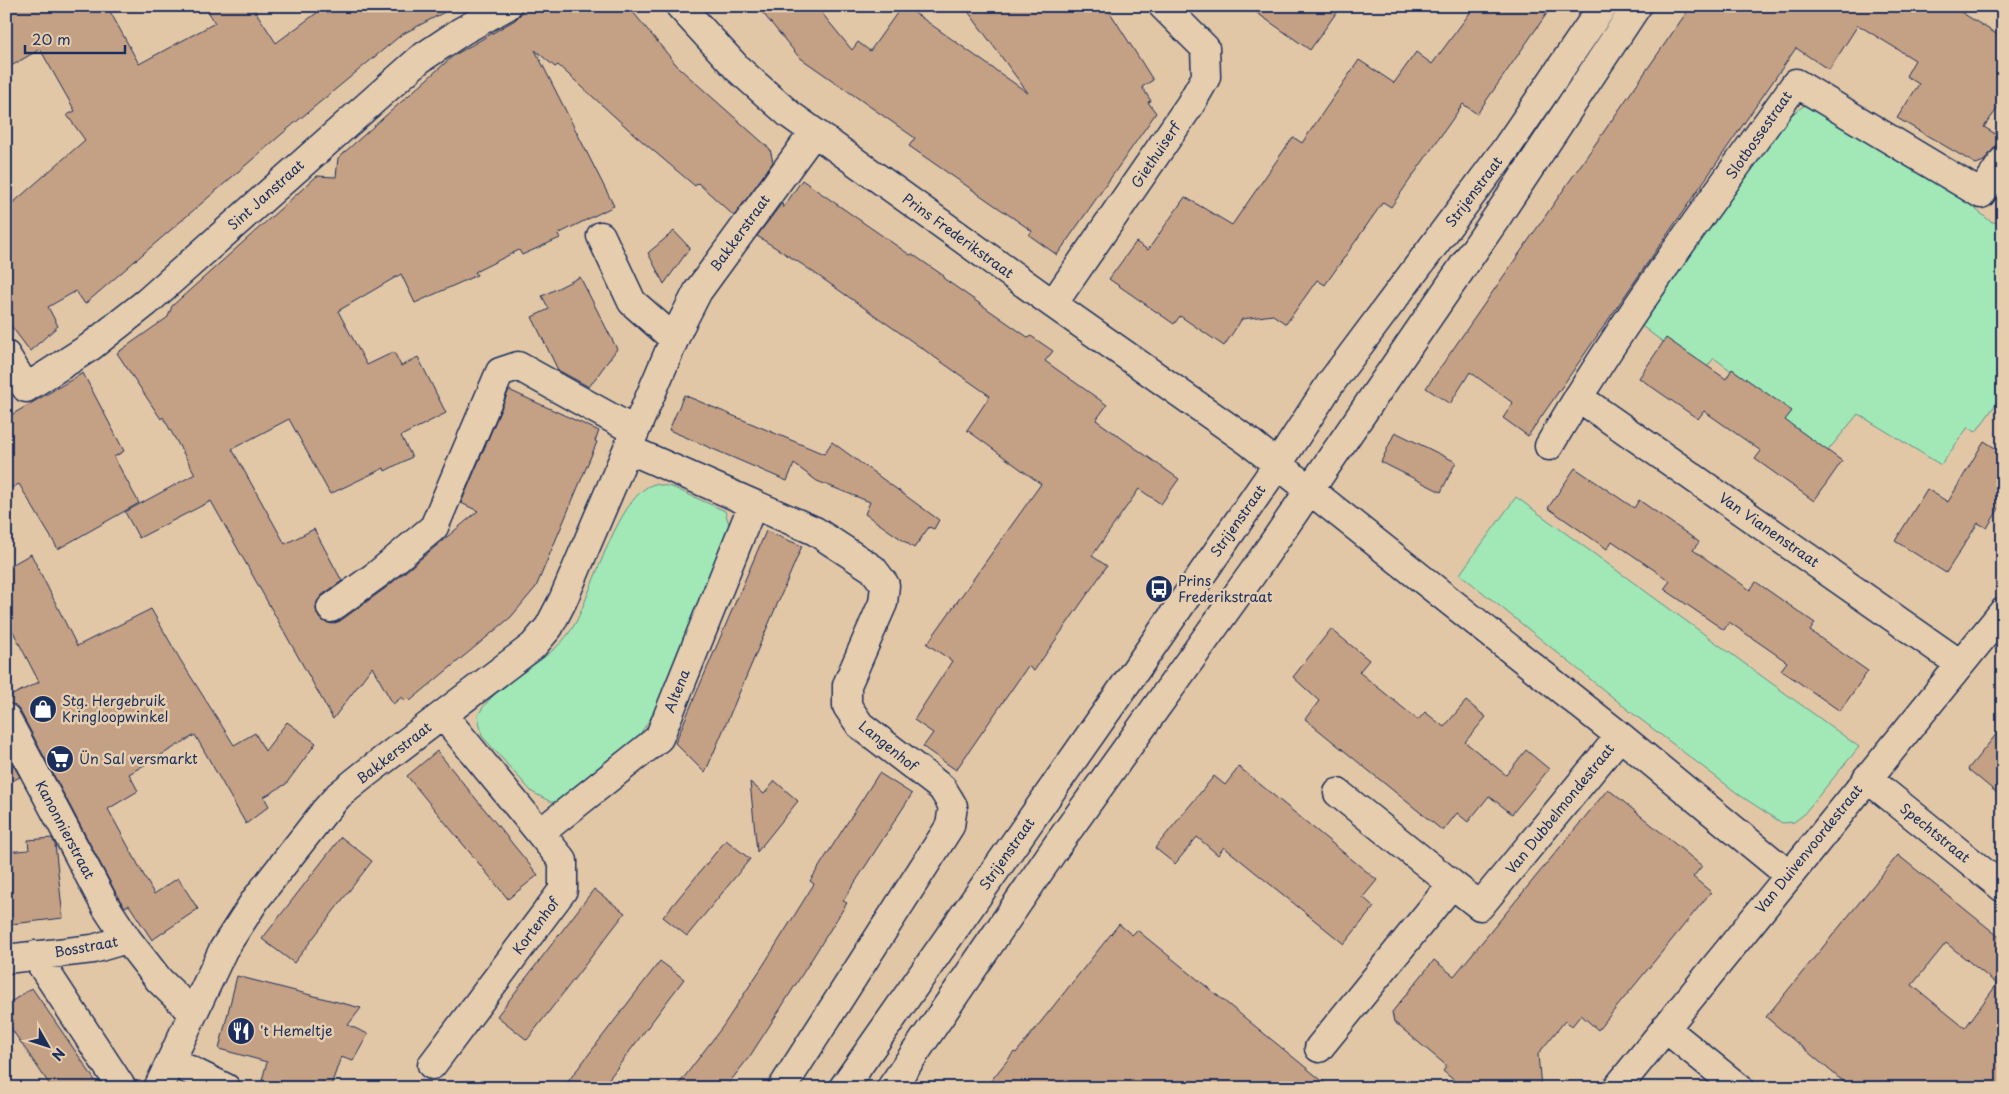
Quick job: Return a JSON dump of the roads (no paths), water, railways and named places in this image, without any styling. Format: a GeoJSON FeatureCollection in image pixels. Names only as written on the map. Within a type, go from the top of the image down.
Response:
{"type":"FeatureCollection","features":[{"type":"Feature","properties":{"kind":"street","name":"Sint Janstraat"},"geometry":{"type":"LineString","coordinates":[[6,355],[26,388],[90,347],[147,302],[420,59],[462,31],[507,6]]}},
{"type":"Feature","properties":{"kind":"street","name":"Prins Frederikstraat"},"geometry":{"type":"LineString","coordinates":[[680,6],[738,69],[771,99],[814,132],[1278,464],[1310,489]]}},
{"type":"Feature","properties":{"kind":"street","name":"Giethuiserf"},"geometry":{"type":"LineString","coordinates":[[1053,304],[1190,105],[1206,77],[1204,48],[1163,6]]}},
{"type":"Feature","properties":{"kind":"street","name":"Strijenstraat"},"geometry":{"type":"LineString","coordinates":[[843,1088],[1278,464],[1330,384],[1505,150],[1603,6]]}},
{"type":"Feature","properties":{"kind":"street"},"geometry":{"type":"LineString","coordinates":[[891,1088],[1058,844],[1252,574],[1498,217],[1637,6]]}},
{"type":"Feature","properties":{"kind":"street","name":"Slotbossestraat"},"geometry":{"type":"LineString","coordinates":[[1578,397],[1633,312],[1796,83],[1982,194],[2003,161]]}},
{"type":"Feature","properties":{"kind":"street","name":"Bakkerstraat"},"geometry":{"type":"LineString","coordinates":[[158,1088],[223,950],[256,899],[324,812],[352,785],[533,646],[549,627],[563,600],[674,339],[698,291],[814,132]]}},
{"type":"Feature","properties":{"kind":"street"},"geometry":{"type":"LineString","coordinates":[[601,236],[632,302],[674,339]]}},
{"type":"Feature","properties":{"kind":"street"},"geometry":{"type":"LineString","coordinates":[[331,608],[378,574],[434,527],[500,372],[518,366],[631,440]]}},
{"type":"Feature","properties":{"kind":"street"},"geometry":{"type":"LineString","coordinates":[[1550,446],[1578,397]]}},
{"type":"Feature","properties":{"kind":"street","name":"Van Vianenstraat"},"geometry":{"type":"LineString","coordinates":[[1578,397],[1960,664]]}},
{"type":"Feature","properties":{"kind":"street","name":"Langenhof"},"geometry":{"type":"LineString","coordinates":[[631,440],[753,504],[815,531],[841,546],[873,569],[885,586],[883,604],[847,685],[847,706],[860,726],[942,788],[953,806],[950,826],[782,1088]]}},
{"type":"Feature","properties":{"kind":"street"},"geometry":{"type":"LineString","coordinates":[[1310,489],[1620,736]]}},
{"type":"Feature","properties":{"kind":"street","name":"Altena"},"geometry":{"type":"LineString","coordinates":[[540,833],[658,738],[753,504]]}},
{"type":"Feature","properties":{"kind":"street","name":"Van Duivenvoordestraat"},"geometry":{"type":"LineString","coordinates":[[1617,1088],[2003,612]]}},
{"type":"Feature","properties":{"kind":"street","name":"Kortenhof"},"geometry":{"type":"LineString","coordinates":[[432,1065],[563,890],[563,861],[443,715]]}},
{"type":"Feature","properties":{"kind":"street","name":"Kanonnierstraat"},"geometry":{"type":"LineString","coordinates":[[6,718],[106,907],[127,939]]}},
{"type":"Feature","properties":{"kind":"street","name":"Van Dubbelmondestraat"},"geometry":{"type":"LineString","coordinates":[[1338,793],[1480,906],[1620,736],[1788,875]]}},
{"type":"Feature","properties":{"kind":"street","name":"Spechtstraat"},"geometry":{"type":"LineString","coordinates":[[1867,778],[2003,888]]}},
{"type":"Feature","properties":{"kind":"street"},"geometry":{"type":"LineString","coordinates":[[1319,1048],[1452,884]]}},
{"type":"Feature","properties":{"kind":"street","name":"Bosstraat"},"geometry":{"type":"LineString","coordinates":[[6,959],[93,949],[127,939],[158,980],[193,1013]]}},
{"type":"Feature","properties":{"kind":"street","name":"Bosstraat"},"geometry":{"type":"LineString","coordinates":[[35,955],[122,1088]]}},
{"type":"Feature","properties":{"kind":"street"},"geometry":{"type":"LineString","coordinates":[[1664,1028],[1739,1088]]}},
{"type":"Feature","properties":{"kind":"street"},"geometry":{"type":"LineString","coordinates":[[171,1061],[226,1088]]}},
{"type":"Feature","properties":{"kind":"place","name":"Prins Frederikstraat"},"geometry":{"type":"Point","coordinates":[1159,589]}},
{"type":"Feature","properties":{"kind":"place","name":"Stg. Hergebruik Kringloopwinkel"},"geometry":{"type":"Point","coordinates":[43,709]}},
{"type":"Feature","properties":{"kind":"place","name":"Ün Sal versmarkt"},"geometry":{"type":"Point","coordinates":[60,759]}},
{"type":"Feature","properties":{"kind":"place","name":"'t Hemeltje"},"geometry":{"type":"Point","coordinates":[241,1031]}}]}
